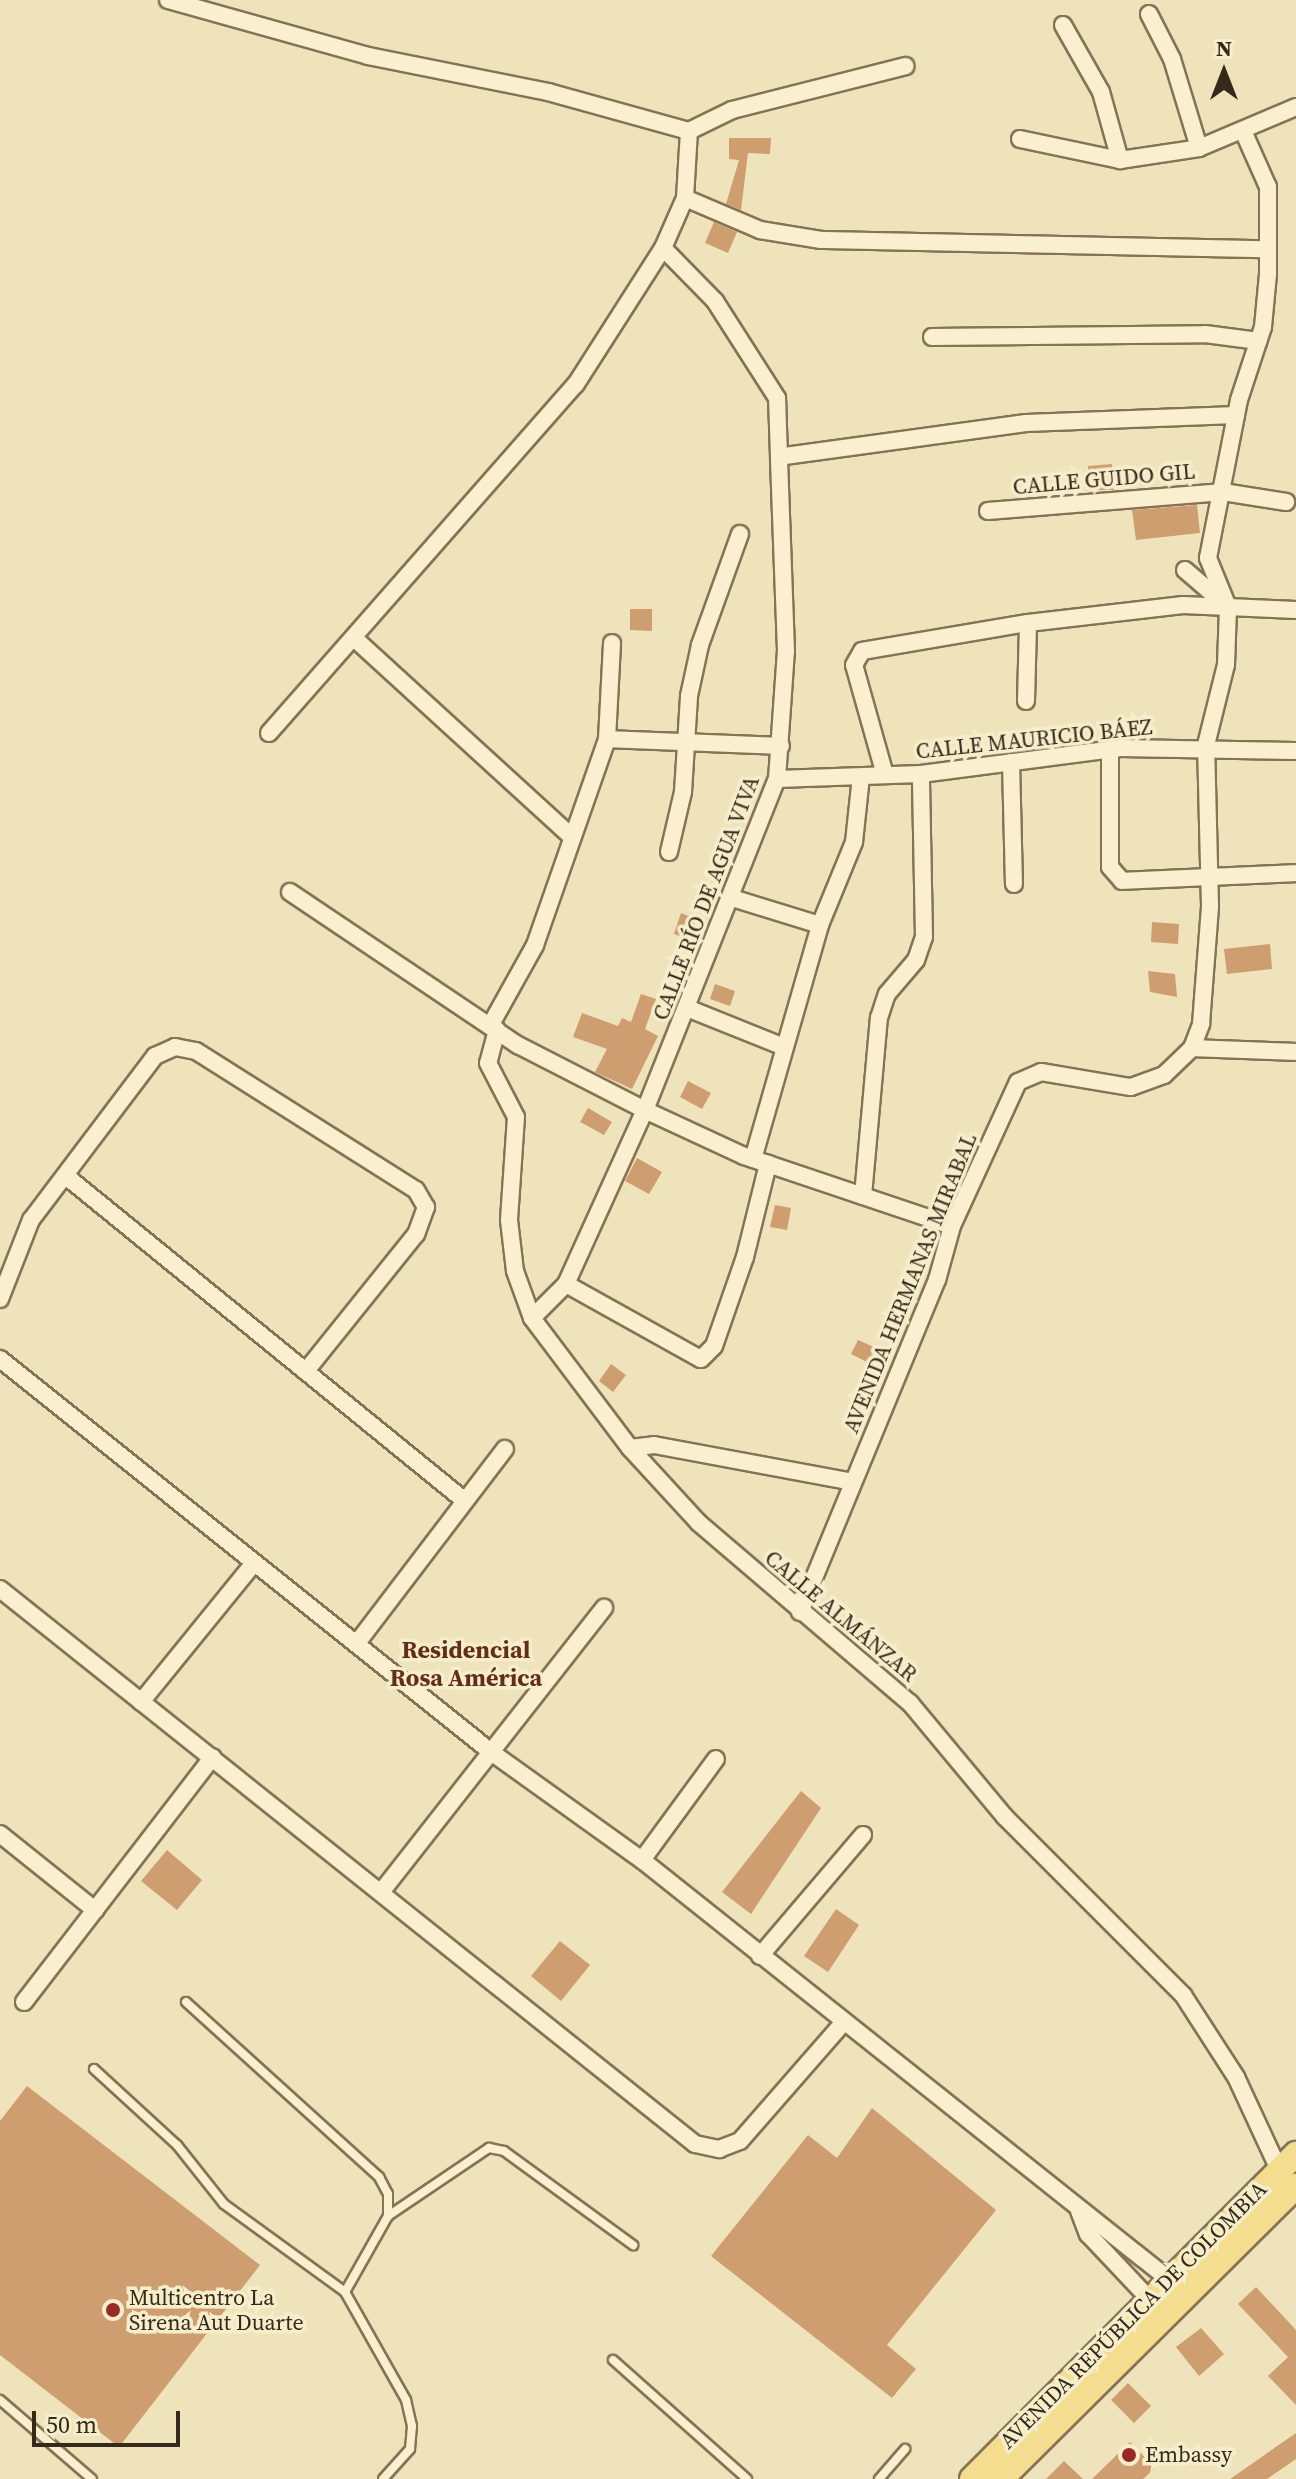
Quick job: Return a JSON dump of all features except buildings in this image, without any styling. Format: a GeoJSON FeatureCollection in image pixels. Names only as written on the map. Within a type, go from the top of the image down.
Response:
{"type":"FeatureCollection","features":[{"type":"Feature","properties":{"kind":"main road","name":"AVENIDA REPÚBLICA DE COLOMBIA"},"geometry":{"type":"LineString","coordinates":[[1001,2479],[1023,2453],[1187,2295],[1289,2182],[1296,2154]]}},
{"type":"Feature","properties":{"kind":"main road","name":"AVENIDA REPÚBLICA DE COLOMBIA"},"geometry":{"type":"LineString","coordinates":[[972,2479],[1168,2277],[1289,2182]]}},
{"type":"Feature","properties":{"kind":"main road"},"geometry":{"type":"LineString","coordinates":[[1012,2479],[1023,2453]]}},
{"type":"Feature","properties":{"kind":"street"},"geometry":{"type":"LineString","coordinates":[[168,0],[368,56],[548,92],[689,131],[732,110],[906,66]]}},
{"type":"Feature","properties":{"kind":"street"},"geometry":{"type":"LineString","coordinates":[[1149,14],[1172,59],[1199,148]]}},
{"type":"Feature","properties":{"kind":"street"},"geometry":{"type":"LineString","coordinates":[[1063,25],[1101,92],[1120,160]]}},
{"type":"Feature","properties":{"kind":"street"},"geometry":{"type":"LineString","coordinates":[[1020,139],[1120,160],[1199,148],[1244,133],[1296,107]]}},
{"type":"Feature","properties":{"kind":"street"},"geometry":{"type":"LineString","coordinates":[[269,733],[576,384],[663,248],[685,198],[689,131]]}},
{"type":"Feature","properties":{"kind":"street"},"geometry":{"type":"LineString","coordinates":[[1244,133],[1268,187],[1268,249],[1259,341],[1236,415],[1208,558],[1228,607],[1226,665],[1206,745],[1209,878],[1201,1024],[1192,1048],[1296,1052]]}},
{"type":"Feature","properties":{"kind":"street"},"geometry":{"type":"LineString","coordinates":[[685,198],[760,230],[821,240],[1268,249]]}},
{"type":"Feature","properties":{"kind":"street","name":"CALLE RÍO DE AGUA VIVA"},"geometry":{"type":"LineString","coordinates":[[532,1318],[566,1284],[645,1110],[777,779],[786,651],[777,398],[715,301],[663,248]]}},
{"type":"Feature","properties":{"kind":"street"},"geometry":{"type":"LineString","coordinates":[[932,337],[1205,334],[1259,341]]}},
{"type":"Feature","properties":{"kind":"street"},"geometry":{"type":"LineString","coordinates":[[779,457],[1026,423],[1236,415]]}},
{"type":"Feature","properties":{"kind":"street","name":"CALLE GUIDO GIL"},"geometry":{"type":"LineString","coordinates":[[988,511],[1223,492],[1286,502]]}},
{"type":"Feature","properties":{"kind":"street"},"geometry":{"type":"LineString","coordinates":[[669,852],[689,742],[689,696],[700,645],[740,534]]}},
{"type":"Feature","properties":{"kind":"street"},"geometry":{"type":"LineString","coordinates":[[1185,570],[1228,607]]}},
{"type":"Feature","properties":{"kind":"street"},"geometry":{"type":"LineString","coordinates":[[885,775],[854,665],[862,651],[1028,623],[1183,605],[1296,610]]}},
{"type":"Feature","properties":{"kind":"street"},"geometry":{"type":"LineString","coordinates":[[1026,701],[1028,623]]}},
{"type":"Feature","properties":{"kind":"street"},"geometry":{"type":"LineString","coordinates":[[354,638],[569,834]]}},
{"type":"Feature","properties":{"kind":"street","name":"CALLE ALMÁNZAR"},"geometry":{"type":"LineString","coordinates":[[612,643],[607,739],[569,834],[535,945],[493,1028],[488,1063],[516,1117],[509,1220],[515,1271],[532,1318],[630,1448],[699,1523],[910,1703],[1035,1849],[1183,1995],[1236,2077],[1289,2182]]}},
{"type":"Feature","properties":{"kind":"street"},"geometry":{"type":"LineString","coordinates":[[607,739],[781,746]]}},
{"type":"Feature","properties":{"kind":"street","name":"CALLE MAURICIO BÁEZ"},"geometry":{"type":"LineString","coordinates":[[777,779],[921,774],[1110,749],[1206,745],[1296,751]]}},
{"type":"Feature","properties":{"kind":"street"},"geometry":{"type":"LineString","coordinates":[[1110,749],[1110,867],[1122,881],[1296,873]]}},
{"type":"Feature","properties":{"kind":"street"},"geometry":{"type":"LineString","coordinates":[[1011,762],[1014,884]]}},
{"type":"Feature","properties":{"kind":"street"},"geometry":{"type":"LineString","coordinates":[[863,1196],[879,1018],[887,994],[916,960],[924,937],[921,774]]}},
{"type":"Feature","properties":{"kind":"street"},"geometry":{"type":"LineString","coordinates":[[566,1284],[701,1359],[714,1346],[734,1287],[784,1047],[820,925],[854,842],[861,777]]}},
{"type":"Feature","properties":{"kind":"street"},"geometry":{"type":"LineString","coordinates":[[290,892],[493,1028],[645,1110],[760,1162],[952,1226]]}},
{"type":"Feature","properties":{"kind":"street"},"geometry":{"type":"LineString","coordinates":[[732,898],[820,925]]}},
{"type":"Feature","properties":{"kind":"street"},"geometry":{"type":"LineString","coordinates":[[687,1008],[784,1047]]}},
{"type":"Feature","properties":{"kind":"street"},"geometry":{"type":"LineString","coordinates":[[0,1299],[31,1220],[67,1177],[155,1056],[175,1047],[196,1051],[416,1190],[426,1207],[416,1234],[306,1371]]}},
{"type":"Feature","properties":{"kind":"street","name":"AVENIDA HERMANAS MIRABAL"},"geometry":{"type":"LineString","coordinates":[[800,1612],[937,1280],[952,1226],[1018,1082],[1041,1072],[1131,1087],[1164,1075],[1192,1048]]}},
{"type":"Feature","properties":{"kind":"street"},"geometry":{"type":"LineString","coordinates":[[67,1177],[465,1501]]}},
{"type":"Feature","properties":{"kind":"street"},"geometry":{"type":"LineString","coordinates":[[0,1359],[491,1752],[642,1860],[842,2024],[1079,2211],[1102,2221],[1187,2295]]}},
{"type":"Feature","properties":{"kind":"street"},"geometry":{"type":"LineString","coordinates":[[630,1448],[654,1445],[853,1482]]}},
{"type":"Feature","properties":{"kind":"street"},"geometry":{"type":"LineString","coordinates":[[357,1643],[505,1449]]}},
{"type":"Feature","properties":{"kind":"street"},"geometry":{"type":"LineString","coordinates":[[141,1702],[254,1563]]}},
{"type":"Feature","properties":{"kind":"street"},"geometry":{"type":"LineString","coordinates":[[0,1589],[706,2148],[740,2141],[842,2024]]}},
{"type":"Feature","properties":{"kind":"street"},"geometry":{"type":"LineString","coordinates":[[382,1891],[604,1608]]}},
{"type":"Feature","properties":{"kind":"street"},"geometry":{"type":"LineString","coordinates":[[24,2002],[213,1757]]}},
{"type":"Feature","properties":{"kind":"street"},"geometry":{"type":"LineString","coordinates":[[642,1860],[716,1759]]}},
{"type":"Feature","properties":{"kind":"street"},"geometry":{"type":"LineString","coordinates":[[0,1834],[95,1910]]}},
{"type":"Feature","properties":{"kind":"street"},"geometry":{"type":"LineString","coordinates":[[760,1956],[863,1835]]}},
{"type":"Feature","properties":{"kind":"street"},"geometry":{"type":"LineString","coordinates":[[1079,2211],[1088,2234],[1167,2316]]}},
{"type":"Feature","properties":{"kind":"lane"},"geometry":{"type":"LineString","coordinates":[[186,2002],[379,2177],[388,2194],[388,2216]]}},
{"type":"Feature","properties":{"kind":"lane"},"geometry":{"type":"LineString","coordinates":[[94,2069],[177,2145],[224,2204],[345,2292],[406,2400],[412,2426],[410,2449],[383,2479]]}},
{"type":"Feature","properties":{"kind":"lane"},"geometry":{"type":"LineString","coordinates":[[345,2292],[388,2216],[489,2148],[504,2151],[633,2245]]}},
{"type":"Feature","properties":{"kind":"lane"},"geometry":{"type":"LineString","coordinates":[[613,2360],[747,2479]]}},
{"type":"Feature","properties":{"kind":"lane"},"geometry":{"type":"LineString","coordinates":[[0,2400],[72,2456],[92,2479]]}},
{"type":"Feature","properties":{"kind":"lane"},"geometry":{"type":"LineString","coordinates":[[879,2479],[905,2449]]}},
{"type":"Feature","properties":{"kind":"place","name":"Multicentro La Sirena Aut Duarte"},"geometry":{"type":"Point","coordinates":[113,2310]}},
{"type":"Feature","properties":{"kind":"place","name":"Embassy"},"geometry":{"type":"Point","coordinates":[1129,2455]}},
{"type":"Feature","properties":{"kind":"district","name":"Residencial Rosa América"},"geometry":{"type":"Point","coordinates":[466,1664]}}]}
